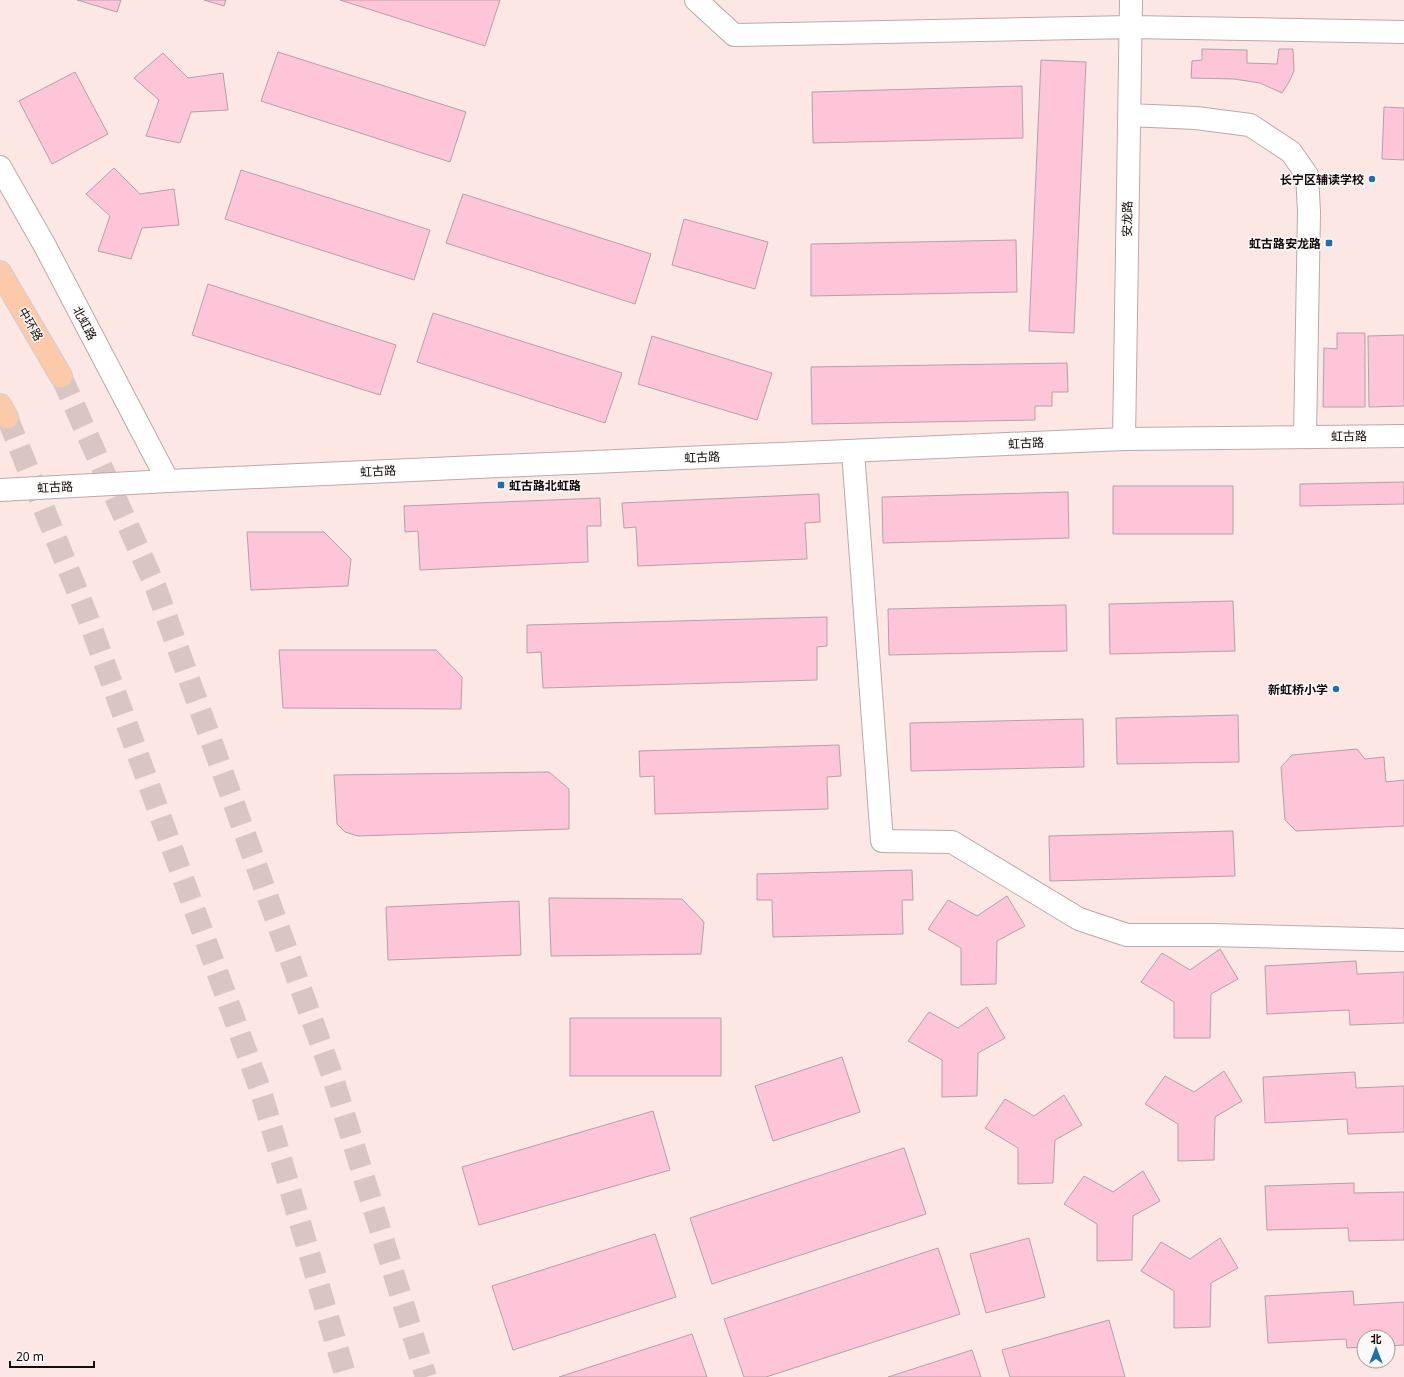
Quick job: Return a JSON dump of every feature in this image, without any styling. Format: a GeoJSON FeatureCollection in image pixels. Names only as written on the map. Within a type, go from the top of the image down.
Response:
{"type":"FeatureCollection","features":[{"type":"Feature","properties":{"kind":"highway","name":"中环路"},"geometry":{"type":"LineString","coordinates":[[0,272],[61,376]]}},
{"type":"Feature","properties":{"kind":"street"},"geometry":{"type":"LineString","coordinates":[[696,0],[734,35],[1131,26],[1404,32]]}},
{"type":"Feature","properties":{"kind":"street","name":"安龙路"},"geometry":{"type":"LineString","coordinates":[[1124,439],[1131,0]]}},
{"type":"Feature","properties":{"kind":"street"},"geometry":{"type":"LineString","coordinates":[[1129,115],[1196,118],[1250,126],[1291,152],[1307,175],[1309,212],[1305,437]]}},
{"type":"Feature","properties":{"kind":"street","name":"北虹路"},"geometry":{"type":"LineString","coordinates":[[0,167],[45,246],[168,481]]}},
{"type":"Feature","properties":{"kind":"street","name":"虹古路"},"geometry":{"type":"LineString","coordinates":[[0,490],[168,481],[1124,439],[1404,436]]}},
{"type":"Feature","properties":{"kind":"street"},"geometry":{"type":"LineString","coordinates":[[853,451],[882,842],[952,842],[1079,919],[1127,935],[1211,935],[1404,940]]}},
{"type":"Feature","properties":{"kind":"building"},"geometry":{"type":"Polygon","coordinates":[[[77,0],[121,0],[117,12],[77,0]]]}},
{"type":"Feature","properties":{"kind":"building"},"geometry":{"type":"Polygon","coordinates":[[[204,0],[226,0],[224,6],[204,0]]]}},
{"type":"Feature","properties":{"kind":"building"},"geometry":{"type":"Polygon","coordinates":[[[340,0],[500,0],[485,46],[340,0]]]}},
{"type":"Feature","properties":{"kind":"building"},"geometry":{"type":"Polygon","coordinates":[[[1202,49],[1247,50],[1247,63],[1277,64],[1279,49],[1293,49],[1294,71],[1282,93],[1260,83],[1234,79],[1191,78],[1192,61],[1202,60],[1202,49]]]}},
{"type":"Feature","properties":{"kind":"building"},"geometry":{"type":"Polygon","coordinates":[[[278,52],[466,112],[450,162],[261,101],[278,52]]]}},
{"type":"Feature","properties":{"kind":"building"},"geometry":{"type":"Polygon","coordinates":[[[163,53],[188,78],[223,73],[228,110],[191,112],[180,143],[146,136],[159,100],[134,78],[163,53]]]}},
{"type":"Feature","properties":{"kind":"building"},"geometry":{"type":"Polygon","coordinates":[[[1041,60],[1086,62],[1074,333],[1029,331],[1041,60]]]}},
{"type":"Feature","properties":{"kind":"building"},"geometry":{"type":"Polygon","coordinates":[[[75,72],[108,134],[52,164],[19,101],[75,72]]]}},
{"type":"Feature","properties":{"kind":"building"},"geometry":{"type":"Polygon","coordinates":[[[1022,86],[1023,138],[813,143],[812,92],[1022,86]]]}},
{"type":"Feature","properties":{"kind":"building"},"geometry":{"type":"Polygon","coordinates":[[[1384,107],[1404,108],[1404,160],[1382,159],[1384,107]]]}},
{"type":"Feature","properties":{"kind":"building"},"geometry":{"type":"Polygon","coordinates":[[[114,168],[140,194],[174,189],[179,225],[142,228],[131,259],[98,251],[110,216],[86,194],[114,168]]]}},
{"type":"Feature","properties":{"kind":"building"},"geometry":{"type":"Polygon","coordinates":[[[241,170],[430,230],[414,280],[225,219],[241,170]]]}},
{"type":"Feature","properties":{"kind":"building"},"geometry":{"type":"Polygon","coordinates":[[[463,194],[651,254],[635,304],[446,243],[463,194]]]}},
{"type":"Feature","properties":{"kind":"building"},"geometry":{"type":"Polygon","coordinates":[[[684,219],[768,242],[755,289],[672,265],[684,219]]]}},
{"type":"Feature","properties":{"kind":"building"},"geometry":{"type":"Polygon","coordinates":[[[1016,240],[1017,292],[811,296],[811,244],[1016,240]]]}},
{"type":"Feature","properties":{"kind":"building"},"geometry":{"type":"Polygon","coordinates":[[[208,284],[396,345],[380,395],[192,335],[208,284]]]}},
{"type":"Feature","properties":{"kind":"building"},"geometry":{"type":"Polygon","coordinates":[[[433,313],[622,373],[605,423],[417,362],[433,313]]]}},
{"type":"Feature","properties":{"kind":"building"},"geometry":{"type":"Polygon","coordinates":[[[1337,333],[1365,333],[1365,407],[1323,407],[1324,348],[1337,349],[1337,333]]]}},
{"type":"Feature","properties":{"kind":"building"},"geometry":{"type":"Polygon","coordinates":[[[1404,335],[1404,406],[1369,407],[1368,336],[1404,335]]]}},
{"type":"Feature","properties":{"kind":"building"},"geometry":{"type":"Polygon","coordinates":[[[652,336],[772,373],[757,420],[638,384],[652,336]]]}},
{"type":"Feature","properties":{"kind":"building"},"geometry":{"type":"Polygon","coordinates":[[[1067,363],[1068,392],[1052,392],[1052,406],[1035,406],[1035,420],[812,424],[811,367],[1067,363]]]}},
{"type":"Feature","properties":{"kind":"building"},"geometry":{"type":"Polygon","coordinates":[[[1404,482],[1404,504],[1300,506],[1300,484],[1404,482]]]}},
{"type":"Feature","properties":{"kind":"building"},"geometry":{"type":"Polygon","coordinates":[[[1113,486],[1233,486],[1233,534],[1113,534],[1113,486]]]}},
{"type":"Feature","properties":{"kind":"building"},"geometry":{"type":"Polygon","coordinates":[[[1068,492],[1069,538],[883,543],[882,497],[1068,492]]]}},
{"type":"Feature","properties":{"kind":"building"},"geometry":{"type":"Polygon","coordinates":[[[819,494],[820,522],[805,523],[807,559],[638,566],[636,527],[624,528],[622,503],[819,494]]]}},
{"type":"Feature","properties":{"kind":"building"},"geometry":{"type":"Polygon","coordinates":[[[600,498],[601,526],[587,526],[588,562],[420,570],[418,531],[405,532],[404,506],[600,498]]]}},
{"type":"Feature","properties":{"kind":"building"},"geometry":{"type":"Polygon","coordinates":[[[247,532],[324,532],[351,559],[348,586],[251,590],[247,532]]]}},
{"type":"Feature","properties":{"kind":"building"},"geometry":{"type":"Polygon","coordinates":[[[1233,601],[1235,651],[1110,654],[1109,604],[1233,601]]]}},
{"type":"Feature","properties":{"kind":"building"},"geometry":{"type":"Polygon","coordinates":[[[1066,605],[1067,651],[889,655],[888,609],[1066,605]]]}},
{"type":"Feature","properties":{"kind":"building"},"geometry":{"type":"Polygon","coordinates":[[[827,617],[827,646],[817,647],[817,680],[543,688],[541,652],[527,653],[527,625],[827,617]]]}},
{"type":"Feature","properties":{"kind":"building"},"geometry":{"type":"Polygon","coordinates":[[[279,650],[436,650],[462,677],[461,709],[283,708],[279,650]]]}},
{"type":"Feature","properties":{"kind":"building"},"geometry":{"type":"Polygon","coordinates":[[[1238,715],[1239,762],[1117,764],[1116,718],[1238,715]]]}},
{"type":"Feature","properties":{"kind":"building"},"geometry":{"type":"Polygon","coordinates":[[[1083,719],[1084,767],[911,771],[910,723],[1083,719]]]}},
{"type":"Feature","properties":{"kind":"building"},"geometry":{"type":"Polygon","coordinates":[[[839,745],[841,776],[827,777],[828,809],[655,814],[654,776],[640,777],[639,751],[839,745]]]}},
{"type":"Feature","properties":{"kind":"building"},"geometry":{"type":"Polygon","coordinates":[[[1357,749],[1365,759],[1384,757],[1386,782],[1404,780],[1404,826],[1296,831],[1285,820],[1281,767],[1292,755],[1357,749]]]}},
{"type":"Feature","properties":{"kind":"building"},"geometry":{"type":"Polygon","coordinates":[[[549,772],[569,789],[569,829],[358,836],[345,832],[337,824],[334,775],[549,772]]]}},
{"type":"Feature","properties":{"kind":"building"},"geometry":{"type":"Polygon","coordinates":[[[1233,831],[1235,876],[1050,881],[1049,836],[1233,831]]]}},
{"type":"Feature","properties":{"kind":"building"},"geometry":{"type":"Polygon","coordinates":[[[912,870],[913,900],[902,900],[903,934],[773,937],[772,900],[757,900],[757,874],[912,870]]]}},
{"type":"Feature","properties":{"kind":"building"},"geometry":{"type":"Polygon","coordinates":[[[1007,896],[1025,926],[997,941],[996,984],[961,985],[961,948],[928,929],[948,900],[977,916],[1007,896]]]}},
{"type":"Feature","properties":{"kind":"building"},"geometry":{"type":"Polygon","coordinates":[[[549,898],[682,899],[704,922],[701,954],[551,956],[549,898]]]}},
{"type":"Feature","properties":{"kind":"building"},"geometry":{"type":"Polygon","coordinates":[[[519,901],[521,955],[388,960],[386,907],[519,901]]]}},
{"type":"Feature","properties":{"kind":"building"},"geometry":{"type":"Polygon","coordinates":[[[1220,949],[1238,979],[1211,994],[1210,1038],[1174,1038],[1174,1002],[1141,982],[1162,953],[1190,970],[1220,949]]]}},
{"type":"Feature","properties":{"kind":"building"},"geometry":{"type":"Polygon","coordinates":[[[1356,961],[1357,974],[1404,972],[1404,1023],[1350,1025],[1349,1010],[1267,1014],[1265,966],[1356,961]]]}},
{"type":"Feature","properties":{"kind":"building"},"geometry":{"type":"Polygon","coordinates":[[[987,1007],[1005,1038],[978,1053],[977,1096],[942,1097],[942,1060],[908,1041],[929,1012],[958,1028],[987,1007]]]}},
{"type":"Feature","properties":{"kind":"building"},"geometry":{"type":"Polygon","coordinates":[[[570,1018],[721,1018],[721,1076],[570,1076],[570,1018]]]}},
{"type":"Feature","properties":{"kind":"building"},"geometry":{"type":"Polygon","coordinates":[[[842,1057],[860,1112],[773,1141],[755,1086],[842,1057]]]}},
{"type":"Feature","properties":{"kind":"building"},"geometry":{"type":"Polygon","coordinates":[[[1224,1071],[1242,1101],[1215,1117],[1214,1160],[1178,1161],[1178,1124],[1145,1104],[1165,1076],[1194,1092],[1224,1071]]]}},
{"type":"Feature","properties":{"kind":"building"},"geometry":{"type":"Polygon","coordinates":[[[1355,1072],[1356,1088],[1404,1086],[1404,1132],[1348,1134],[1347,1119],[1265,1123],[1263,1077],[1355,1072]]]}},
{"type":"Feature","properties":{"kind":"building"},"geometry":{"type":"Polygon","coordinates":[[[1064,1095],[1082,1125],[1055,1140],[1053,1183],[1018,1184],[1018,1148],[985,1128],[1005,1099],[1034,1116],[1064,1095]]]}},
{"type":"Feature","properties":{"kind":"building"},"geometry":{"type":"Polygon","coordinates":[[[653,1111],[670,1170],[479,1225],[462,1167],[653,1111]]]}},
{"type":"Feature","properties":{"kind":"building"},"geometry":{"type":"Polygon","coordinates":[[[904,1148],[926,1214],[712,1284],[690,1218],[904,1148]]]}},
{"type":"Feature","properties":{"kind":"building"},"geometry":{"type":"Polygon","coordinates":[[[1143,1171],[1160,1201],[1133,1216],[1132,1260],[1097,1261],[1097,1224],[1064,1204],[1084,1176],[1113,1192],[1143,1171]]]}},
{"type":"Feature","properties":{"kind":"building"},"geometry":{"type":"Polygon","coordinates":[[[1354,1183],[1354,1193],[1404,1192],[1404,1240],[1349,1241],[1348,1228],[1267,1230],[1265,1186],[1354,1183]]]}},
{"type":"Feature","properties":{"kind":"building"},"geometry":{"type":"Polygon","coordinates":[[[655,1234],[676,1297],[513,1350],[492,1286],[655,1234]]]}},
{"type":"Feature","properties":{"kind":"building"},"geometry":{"type":"Polygon","coordinates":[[[1029,1238],[1045,1297],[986,1313],[970,1254],[1029,1238]]]}},
{"type":"Feature","properties":{"kind":"building"},"geometry":{"type":"Polygon","coordinates":[[[1220,1238],[1238,1268],[1211,1283],[1210,1327],[1174,1328],[1174,1291],[1141,1271],[1161,1242],[1190,1259],[1220,1238]]]}},
{"type":"Feature","properties":{"kind":"building"},"geometry":{"type":"Polygon","coordinates":[[[938,1248],[960,1314],[766,1377],[744,1377],[724,1319],[938,1248]]]}},
{"type":"Feature","properties":{"kind":"building"},"geometry":{"type":"Polygon","coordinates":[[[1353,1291],[1354,1305],[1404,1302],[1404,1345],[1396,1346],[1396,1329],[1356,1329],[1356,1347],[1347,1348],[1346,1339],[1268,1343],[1265,1296],[1353,1291]]]}},
{"type":"Feature","properties":{"kind":"building"},"geometry":{"type":"Polygon","coordinates":[[[1109,1320],[1125,1377],[1010,1377],[1002,1350],[1109,1320]]]}},
{"type":"Feature","properties":{"kind":"building"},"geometry":{"type":"Polygon","coordinates":[[[692,1334],[707,1377],[559,1377],[692,1334]]]}},
{"type":"Feature","properties":{"kind":"building"},"geometry":{"type":"Polygon","coordinates":[[[972,1350],[981,1377],[888,1377],[972,1350]]]}},
{"type":"Feature","properties":{"kind":"tunnel"},"geometry":{"type":"LineString","coordinates":[[61,376],[156,588],[332,1075],[426,1377]]}},
{"type":"Feature","properties":{"kind":"tunnel"},"geometry":{"type":"LineString","coordinates":[[7,417],[88,618],[261,1092],[346,1377]]}},
{"type":"Feature","properties":{"kind":"place","name":"长宁区辅读学校"},"geometry":{"type":"Point","coordinates":[1372,179]}},
{"type":"Feature","properties":{"kind":"place","name":"虹古路安龙路"},"geometry":{"type":"Point","coordinates":[1329,243]}},
{"type":"Feature","properties":{"kind":"place","name":"虹古路北虹路"},"geometry":{"type":"Point","coordinates":[501,485]}},
{"type":"Feature","properties":{"kind":"place","name":"新虹桥小学"},"geometry":{"type":"Point","coordinates":[1336,689]}}]}
